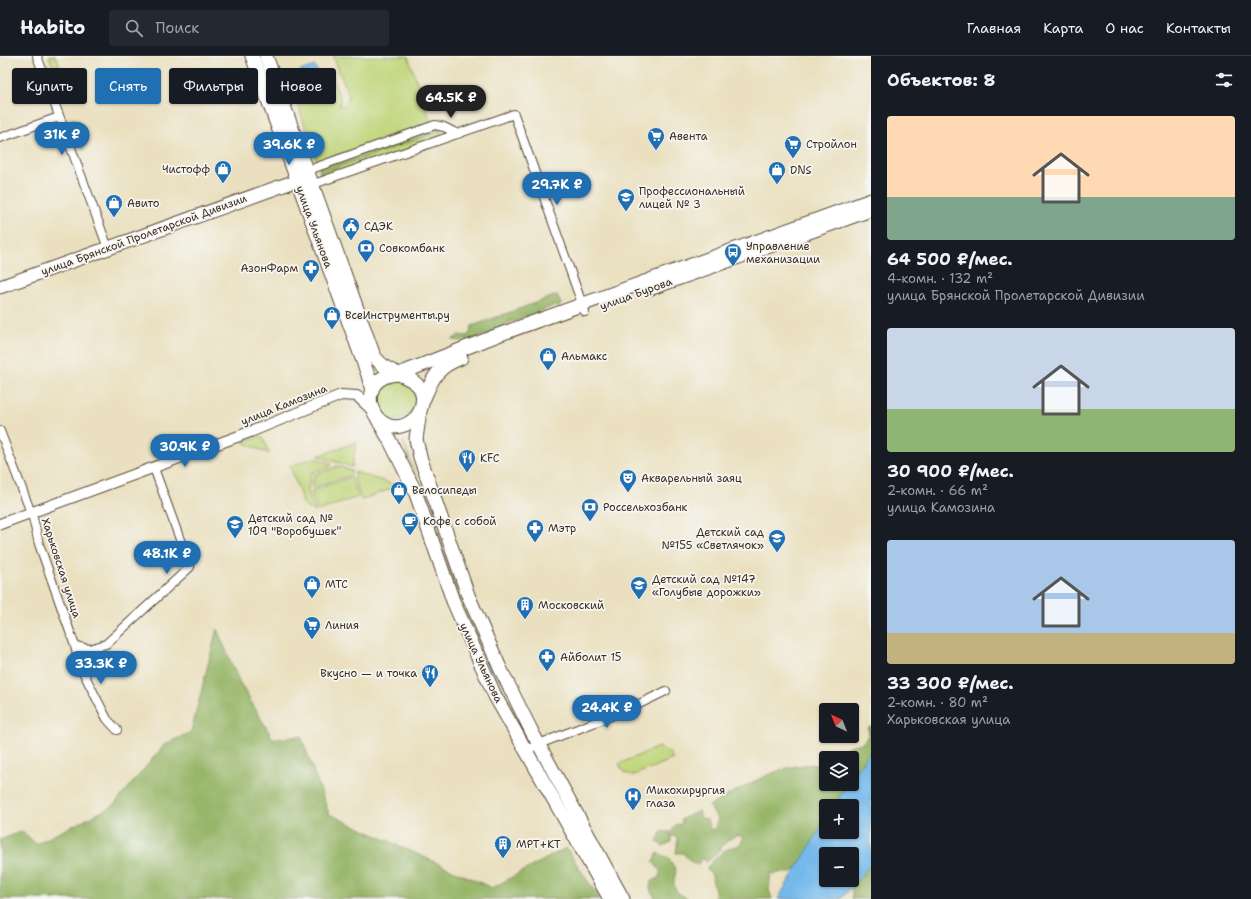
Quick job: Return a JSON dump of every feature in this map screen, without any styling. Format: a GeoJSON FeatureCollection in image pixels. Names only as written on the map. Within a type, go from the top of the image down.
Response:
{"type":"FeatureCollection","features":[{"type":"Feature","properties":{"kind":"main road","name":"улица Ульянова"},"geometry":{"type":"LineString","coordinates":[[252,56],[291,179],[306,187],[374,356],[385,367],[399,374]]}},
{"type":"Feature","properties":{"kind":"main road","name":"улица Ульянова"},"geometry":{"type":"LineString","coordinates":[[266,56],[307,170],[306,187],[368,374],[372,391]]}},
{"type":"Feature","properties":{"kind":"main road","name":"улица Брянской Пролетарской Дивизии"},"geometry":{"type":"LineString","coordinates":[[0,287],[291,179]]}},
{"type":"Feature","properties":{"kind":"main road","name":"улица Бурова"},"geometry":{"type":"LineString","coordinates":[[421,407],[437,373],[446,364],[583,309],[871,200]]}},
{"type":"Feature","properties":{"kind":"main road","name":"улица Бурова"},"geometry":{"type":"LineString","coordinates":[[399,374],[437,358],[871,210]]}},
{"type":"Feature","properties":{"kind":"main road"},"geometry":{"type":"LineString","coordinates":[[399,374],[407,376],[417,384],[422,395],[421,407],[416,418],[409,423],[400,426],[391,426],[383,423],[374,413],[370,400],[372,391],[376,383],[383,377],[399,374]]}},
{"type":"Feature","properties":{"kind":"main road","name":"улица Ульянова"},"geometry":{"type":"LineString","coordinates":[[421,407],[416,439],[420,457],[467,592],[500,668],[539,744],[623,899]]}},
{"type":"Feature","properties":{"kind":"main road","name":"улица Ульянова"},"geometry":{"type":"LineString","coordinates":[[374,413],[415,491],[453,601],[475,655],[495,696],[610,899]]}},
{"type":"Feature","properties":{"kind":"street"},"geometry":{"type":"LineString","coordinates":[[37,56],[58,117],[108,248]]}},
{"type":"Feature","properties":{"kind":"street"},"geometry":{"type":"LineString","coordinates":[[306,187],[514,114],[583,309]]}},
{"type":"Feature","properties":{"kind":"street"},"geometry":{"type":"LineString","coordinates":[[0,138],[58,117]]}},
{"type":"Feature","properties":{"kind":"street","name":"улица Брянской Пролетарской Дивизии"},"geometry":{"type":"LineString","coordinates":[[291,179],[307,170],[435,124],[444,126],[458,134]]}},
{"type":"Feature","properties":{"kind":"street","name":"улица Камозина"},"geometry":{"type":"LineString","coordinates":[[0,524],[260,428],[341,395],[358,396],[374,413]]}},
{"type":"Feature","properties":{"kind":"street","name":"Харьковская улица"},"geometry":{"type":"LineString","coordinates":[[0,431],[31,513],[37,531],[39,544],[75,646],[79,664],[107,719],[116,730]]}},
{"type":"Feature","properties":{"kind":"street"},"geometry":{"type":"LineString","coordinates":[[75,646],[89,649],[106,644],[190,567],[154,468]]}},
{"type":"Feature","properties":{"kind":"street"},"geometry":{"type":"LineString","coordinates":[[526,751],[539,744],[630,710],[666,691]]}},
{"type":"Feature","properties":{"kind":"green space"},"geometry":{"type":"Polygon","coordinates":[[[49,56],[56,56],[60,68],[53,68],[49,56]]]}},
{"type":"Feature","properties":{"kind":"green space"},"geometry":{"type":"Polygon","coordinates":[[[333,56],[408,56],[431,122],[317,162],[298,104],[336,104],[336,88],[341,100],[339,106],[344,105],[349,96],[333,56]]]}},
{"type":"Feature","properties":{"kind":"green space"},"geometry":{"type":"Polygon","coordinates":[[[72,118],[80,122],[87,143],[83,150],[72,118]]]}},
{"type":"Feature","properties":{"kind":"green space"},"geometry":{"type":"Polygon","coordinates":[[[435,127],[441,128],[441,131],[320,173],[319,167],[435,127]]]}},
{"type":"Feature","properties":{"kind":"green space"},"geometry":{"type":"Polygon","coordinates":[[[441,131],[439,139],[323,179],[320,173],[441,131]]]}},
{"type":"Feature","properties":{"kind":"green space"},"geometry":{"type":"Polygon","coordinates":[[[557,295],[561,304],[559,307],[553,306],[515,322],[512,321],[484,336],[460,341],[452,340],[459,335],[469,335],[472,326],[557,295]]]}},
{"type":"Feature","properties":{"kind":"green space"},"geometry":{"type":"Polygon","coordinates":[[[400,380],[407,383],[413,389],[416,400],[415,408],[407,417],[400,420],[392,420],[385,417],[377,408],[376,396],[379,389],[388,381],[400,380]]]}},
{"type":"Feature","properties":{"kind":"green space"},"geometry":{"type":"Polygon","coordinates":[[[261,436],[263,437],[269,454],[243,442],[261,436]]]}},
{"type":"Feature","properties":{"kind":"green space"},"geometry":{"type":"Polygon","coordinates":[[[403,441],[464,605],[492,668],[528,738],[527,741],[507,708],[461,606],[403,441]]]}},
{"type":"Feature","properties":{"kind":"green space"},"geometry":{"type":"Polygon","coordinates":[[[357,442],[352,467],[318,456],[357,442]]]}},
{"type":"Feature","properties":{"kind":"green space"},"geometry":{"type":"Polygon","coordinates":[[[313,458],[331,463],[331,466],[311,473],[308,491],[316,512],[307,508],[303,503],[290,466],[313,458]]]}},
{"type":"Feature","properties":{"kind":"green space"},"geometry":{"type":"Polygon","coordinates":[[[338,466],[352,471],[351,475],[312,488],[314,475],[338,466]]]}},
{"type":"Feature","properties":{"kind":"green space"},"geometry":{"type":"Polygon","coordinates":[[[355,472],[398,486],[361,500],[354,477],[355,472]]]}},
{"type":"Feature","properties":{"kind":"green space"},"geometry":{"type":"Polygon","coordinates":[[[351,477],[358,497],[318,511],[311,491],[351,477]]]}},
{"type":"Feature","properties":{"kind":"green space"},"geometry":{"type":"Polygon","coordinates":[[[217,629],[240,683],[273,739],[301,736],[329,814],[492,888],[566,848],[600,899],[0,899],[0,840],[22,831],[36,844],[113,806],[165,744],[191,732],[217,629]]]}},
{"type":"Feature","properties":{"kind":"green space"},"geometry":{"type":"Polygon","coordinates":[[[871,726],[871,751],[859,767],[859,751],[840,751],[852,745],[863,743],[869,734],[868,728],[871,726]]]}},
{"type":"Feature","properties":{"kind":"green space"},"geometry":{"type":"Polygon","coordinates":[[[658,747],[669,752],[673,759],[632,776],[624,772],[619,764],[658,747]]]}},
{"type":"Feature","properties":{"kind":"green space"},"geometry":{"type":"Polygon","coordinates":[[[819,763],[819,791],[843,791],[838,799],[819,799],[819,831],[799,866],[789,873],[782,872],[775,874],[771,872],[769,890],[772,899],[715,899],[712,875],[706,868],[723,851],[741,844],[743,838],[738,835],[728,840],[706,862],[703,858],[699,864],[693,864],[683,853],[676,853],[678,838],[671,835],[671,842],[663,846],[657,842],[661,832],[672,832],[676,824],[681,825],[682,819],[699,811],[701,818],[707,820],[710,829],[714,830],[718,819],[709,806],[747,785],[775,772],[803,765],[817,765],[819,763]]]}},
{"type":"Feature","properties":{"kind":"green space"},"geometry":{"type":"Polygon","coordinates":[[[658,853],[669,858],[676,871],[674,881],[675,888],[680,894],[689,899],[656,899],[650,889],[651,882],[660,877],[660,870],[653,862],[658,853]]]}},
{"type":"Feature","properties":{"kind":"green space"},"geometry":{"type":"Polygon","coordinates":[[[871,864],[871,899],[852,899],[852,887],[859,887],[859,878],[871,864]]]}},
{"type":"Feature","properties":{"kind":"water"},"geometry":{"type":"Polygon","coordinates":[[[871,751],[871,864],[859,878],[859,847],[819,847],[819,887],[851,887],[841,899],[778,899],[819,831],[819,839],[859,839],[859,799],[838,799],[843,791],[859,791],[859,767],[871,751]]]}},
{"type":"Feature","properties":{"kind":"place","name":"Авента"},"geometry":{"type":"Point","coordinates":[656,151]}},
{"type":"Feature","properties":{"kind":"place","name":"Стройлон"},"geometry":{"type":"Point","coordinates":[793,159]}},
{"type":"Feature","properties":{"kind":"place","name":"Чистофф"},"geometry":{"type":"Point","coordinates":[223,184]}},
{"type":"Feature","properties":{"kind":"place","name":"DNS"},"geometry":{"type":"Point","coordinates":[777,185]}},
{"type":"Feature","properties":{"kind":"place","name":"Профессиональный лицей № 3"},"geometry":{"type":"Point","coordinates":[626,212]}},
{"type":"Feature","properties":{"kind":"place","name":"Авито"},"geometry":{"type":"Point","coordinates":[114,218]}},
{"type":"Feature","properties":{"kind":"place","name":"СДЭК"},"geometry":{"type":"Point","coordinates":[351,241]}},
{"type":"Feature","properties":{"kind":"place","name":"Совкомбанк"},"geometry":{"type":"Point","coordinates":[366,263]}},
{"type":"Feature","properties":{"kind":"place","name":"Управление механизации"},"geometry":{"type":"Point","coordinates":[733,267]}},
{"type":"Feature","properties":{"kind":"place","name":"АзонФарм"},"geometry":{"type":"Point","coordinates":[311,283]}},
{"type":"Feature","properties":{"kind":"place","name":"ВсеИнструменты.ру"},"geometry":{"type":"Point","coordinates":[332,330]}},
{"type":"Feature","properties":{"kind":"place","name":"Альмакс"},"geometry":{"type":"Point","coordinates":[548,371]}},
{"type":"Feature","properties":{"kind":"place","name":"KFC"},"geometry":{"type":"Point","coordinates":[467,473]}},
{"type":"Feature","properties":{"kind":"place","name":"Акварельный заяц"},"geometry":{"type":"Point","coordinates":[628,493]}},
{"type":"Feature","properties":{"kind":"place","name":"Велосипеды"},"geometry":{"type":"Point","coordinates":[399,505]}},
{"type":"Feature","properties":{"kind":"place","name":"Россельхозбанк"},"geometry":{"type":"Point","coordinates":[590,522]}},
{"type":"Feature","properties":{"kind":"place","name":"Кофе с собой"},"geometry":{"type":"Point","coordinates":[410,536]}},
{"type":"Feature","properties":{"kind":"place","name":"Детский сад № 109 \"Воробушек\""},"geometry":{"type":"Point","coordinates":[235,539]}},
{"type":"Feature","properties":{"kind":"place","name":"Мэтр"},"geometry":{"type":"Point","coordinates":[535,543]}},
{"type":"Feature","properties":{"kind":"place","name":"Детский сад №155 «Светлячок»"},"geometry":{"type":"Point","coordinates":[777,553]}},
{"type":"Feature","properties":{"kind":"place","name":"МТС"},"geometry":{"type":"Point","coordinates":[312,599]}},
{"type":"Feature","properties":{"kind":"place","name":"Детский сад №147 «Голубые дорожки»"},"geometry":{"type":"Point","coordinates":[639,600]}},
{"type":"Feature","properties":{"kind":"place","name":"Московский"},"geometry":{"type":"Point","coordinates":[525,620]}},
{"type":"Feature","properties":{"kind":"place","name":"Линия"},"geometry":{"type":"Point","coordinates":[312,640]}},
{"type":"Feature","properties":{"kind":"place","name":"Айболит 15"},"geometry":{"type":"Point","coordinates":[547,672]}},
{"type":"Feature","properties":{"kind":"place","name":"Вкусно — и точка"},"geometry":{"type":"Point","coordinates":[430,688]}},
{"type":"Feature","properties":{"kind":"place","name":"Микохирургия глаза"},"geometry":{"type":"Point","coordinates":[633,811]}},
{"type":"Feature","properties":{"kind":"place","name":"МРТ+КТ"},"geometry":{"type":"Point","coordinates":[503,859]}}]}
